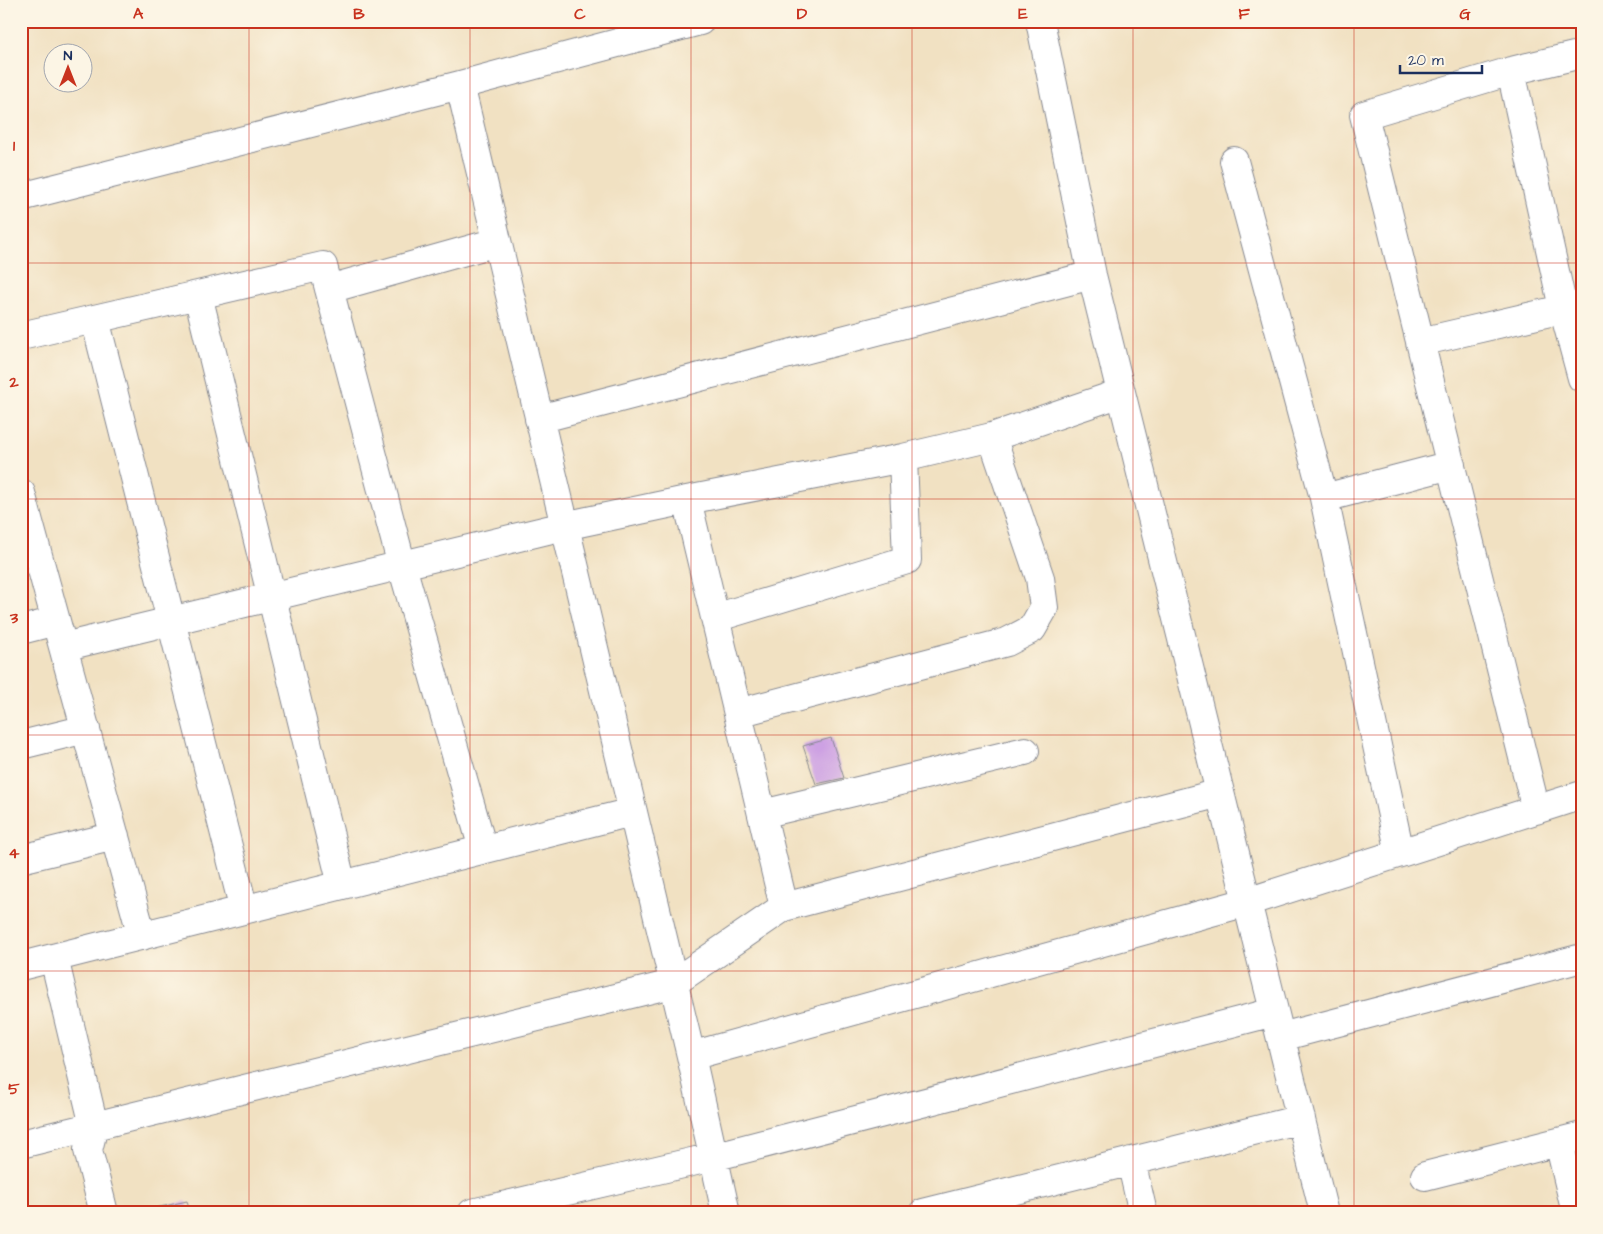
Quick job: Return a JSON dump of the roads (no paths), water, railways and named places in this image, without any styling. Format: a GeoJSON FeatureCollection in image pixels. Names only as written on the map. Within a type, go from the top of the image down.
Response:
{"type":"FeatureCollection","features":[{"type":"Feature","properties":{"kind":"street"},"geometry":{"type":"LineString","coordinates":[[21,197],[460,85],[700,21]]}},
{"type":"Feature","properties":{"kind":"street"},"geometry":{"type":"LineString","coordinates":[[1040,21],[1092,275],[1324,1213]]}},
{"type":"Feature","properties":{"kind":"street"},"geometry":{"type":"LineString","coordinates":[[1536,810],[1364,115],[1511,71],[1582,54]]}},
{"type":"Feature","properties":{"kind":"street"},"geometry":{"type":"LineString","coordinates":[[1511,71],[1572,306],[1582,378]]}},
{"type":"Feature","properties":{"kind":"street"},"geometry":{"type":"LineString","coordinates":[[460,85],[672,984],[691,1056],[726,1213]]}},
{"type":"Feature","properties":{"kind":"street"},"geometry":{"type":"LineString","coordinates":[[1234,161],[1324,498],[1400,853]]}},
{"type":"Feature","properties":{"kind":"street"},"geometry":{"type":"LineString","coordinates":[[329,289],[497,242]]}},
{"type":"Feature","properties":{"kind":"street"},"geometry":{"type":"LineString","coordinates":[[21,336],[323,266],[402,566],[483,849]]}},
{"type":"Feature","properties":{"kind":"street"},"geometry":{"type":"LineString","coordinates":[[539,419],[1092,275]]}},
{"type":"Feature","properties":{"kind":"street"},"geometry":{"type":"LineString","coordinates":[[198,295],[342,885]]}},
{"type":"Feature","properties":{"kind":"street"},"geometry":{"type":"LineString","coordinates":[[1420,342],[1572,306]]}},
{"type":"Feature","properties":{"kind":"street"},"geometry":{"type":"LineString","coordinates":[[95,319],[244,910]]}},
{"type":"Feature","properties":{"kind":"street"},"geometry":{"type":"LineString","coordinates":[[63,647],[564,526],[903,458],[992,437],[1121,393]]}},
{"type":"Feature","properties":{"kind":"street"},"geometry":{"type":"LineString","coordinates":[[738,713],[1007,642],[1032,629],[1044,608],[1040,578],[992,437]]}},
{"type":"Feature","properties":{"kind":"street"},"geometry":{"type":"LineString","coordinates":[[715,618],[907,560],[903,458]]}},
{"type":"Feature","properties":{"kind":"street"},"geometry":{"type":"LineString","coordinates":[[1324,498],[1450,465]]}},
{"type":"Feature","properties":{"kind":"street"},"geometry":{"type":"LineString","coordinates":[[21,493],[25,521],[56,621],[142,936]]}},
{"type":"Feature","properties":{"kind":"street"},"geometry":{"type":"LineString","coordinates":[[687,500],[784,907]]}},
{"type":"Feature","properties":{"kind":"street"},"geometry":{"type":"LineString","coordinates":[[21,630],[56,621]]}},
{"type":"Feature","properties":{"kind":"street"},"geometry":{"type":"LineString","coordinates":[[21,746],[86,730]]}},
{"type":"Feature","properties":{"kind":"street"},"geometry":{"type":"LineString","coordinates":[[762,814],[1025,752]]}},
{"type":"Feature","properties":{"kind":"street"},"geometry":{"type":"LineString","coordinates":[[21,1144],[672,984],[784,907],[1220,793]]}},
{"type":"Feature","properties":{"kind":"street"},"geometry":{"type":"LineString","coordinates":[[691,1056],[1247,902],[1582,795]]}},
{"type":"Feature","properties":{"kind":"street"},"geometry":{"type":"LineString","coordinates":[[21,966],[632,812]]}},
{"type":"Feature","properties":{"kind":"street"},"geometry":{"type":"LineString","coordinates":[[21,859],[115,836]]}},
{"type":"Feature","properties":{"kind":"street"},"geometry":{"type":"LineString","coordinates":[[54,958],[94,1126],[88,1150],[104,1213]]}},
{"type":"Feature","properties":{"kind":"street"},"geometry":{"type":"LineString","coordinates":[[472,1213],[559,1203],[713,1157],[1278,1024],[1582,958]]}},
{"type":"Feature","properties":{"kind":"street"},"geometry":{"type":"LineString","coordinates":[[924,1213],[1301,1119]]}},
{"type":"Feature","properties":{"kind":"street"},"geometry":{"type":"LineString","coordinates":[[1425,1176],[1570,1139],[1576,1213]]}},
{"type":"Feature","properties":{"kind":"street"},"geometry":{"type":"LineString","coordinates":[[1131,1161],[1143,1213]]}}]}
